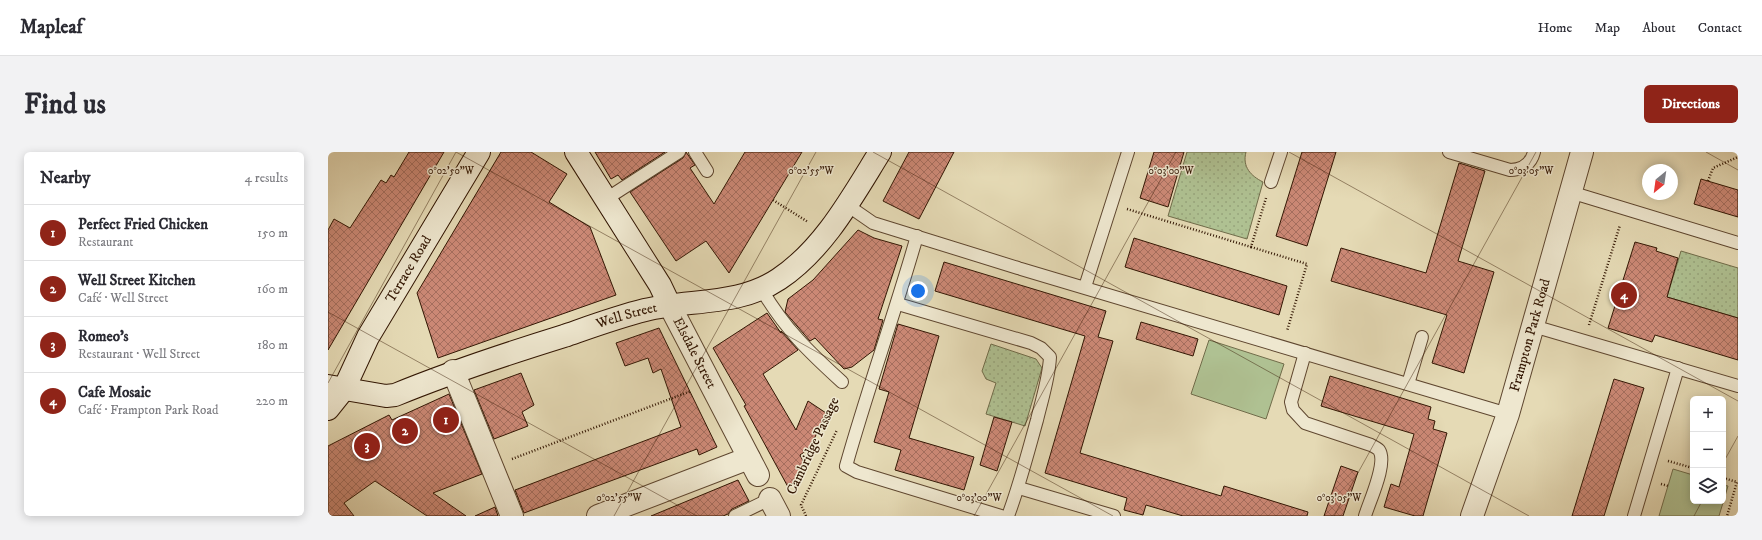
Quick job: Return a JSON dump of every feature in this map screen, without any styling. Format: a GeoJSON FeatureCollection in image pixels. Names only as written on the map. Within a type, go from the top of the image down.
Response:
{"type":"FeatureCollection","features":[{"type":"Feature","properties":{"kind":"street","name":"Terrace Road"},"geometry":{"type":"LineString","coordinates":[[336,388],[479,152]]}},
{"type":"Feature","properties":{"kind":"street","name":"Well Street"},"geometry":{"type":"LineString","coordinates":[[336,388],[386,396],[395,394],[453,371],[644,310],[728,299],[762,290],[796,267],[825,234],[847,205],[880,152]]}},
{"type":"Feature","properties":{"kind":"street","name":"Frampton Park Road"},"geometry":{"type":"LineString","coordinates":[[1472,516],[1508,414],[1582,152]]}},
{"type":"Feature","properties":{"kind":"street","name":"Elsdale Street"},"geometry":{"type":"LineString","coordinates":[[583,154],[606,199],[660,285],[753,467],[598,516]]}},
{"type":"Feature","properties":{"kind":"street"},"geometry":{"type":"LineString","coordinates":[[453,371],[512,516]]}},
{"type":"Feature","properties":{"kind":"street"},"geometry":{"type":"LineString","coordinates":[[328,409],[336,388]]}},
{"type":"Feature","properties":{"kind":"lane"},"geometry":{"type":"LineString","coordinates":[[606,199],[679,152]]}},
{"type":"Feature","properties":{"kind":"lane"},"geometry":{"type":"LineString","coordinates":[[695,152],[707,170]]}},
{"type":"Feature","properties":{"kind":"lane"},"geometry":{"type":"LineString","coordinates":[[1085,287],[1128,152]]}},
{"type":"Feature","properties":{"kind":"lane"},"geometry":{"type":"LineString","coordinates":[[1271,182],[1281,152]]}},
{"type":"Feature","properties":{"kind":"lane"},"geometry":{"type":"LineString","coordinates":[[1449,152],[1510,170],[1519,170],[1527,165],[1534,152]]}},
{"type":"Feature","properties":{"kind":"lane"},"geometry":{"type":"LineString","coordinates":[[1570,192],[1738,243]]}},
{"type":"Feature","properties":{"kind":"lane"},"geometry":{"type":"LineString","coordinates":[[847,205],[873,223],[1508,414]]}},
{"type":"Feature","properties":{"kind":"lane"},"geometry":{"type":"LineString","coordinates":[[917,236],[898,304],[867,391],[846,466],[857,472],[1002,516]]}},
{"type":"Feature","properties":{"kind":"lane","name":"Cambridge Passage"},"geometry":{"type":"LineString","coordinates":[[762,290],[791,333],[807,351],[842,382]]}},
{"type":"Feature","properties":{"kind":"lane"},"geometry":{"type":"LineString","coordinates":[[898,304],[1031,342],[1041,348],[1050,357],[1046,383],[1019,488],[1008,516]]}},
{"type":"Feature","properties":{"kind":"lane"},"geometry":{"type":"LineString","coordinates":[[1532,326],[1738,386]]}},
{"type":"Feature","properties":{"kind":"lane"},"geometry":{"type":"LineString","coordinates":[[1408,384],[1422,337]]}},
{"type":"Feature","properties":{"kind":"lane"},"geometry":{"type":"LineString","coordinates":[[1305,353],[1291,402],[1298,417],[1305,423],[1371,445],[1379,450],[1382,462],[1364,516]]}},
{"type":"Feature","properties":{"kind":"lane"},"geometry":{"type":"LineString","coordinates":[[1634,516],[1678,368]]}},
{"type":"Feature","properties":{"kind":"lane"},"geometry":{"type":"LineString","coordinates":[[1019,488],[1114,516]]}},
{"type":"Feature","properties":{"kind":"lane"},"geometry":{"type":"LineString","coordinates":[[734,516],[775,508]]}},
{"type":"Feature","properties":{"kind":"path"},"geometry":{"type":"LineString","coordinates":[[1708,181],[1713,168],[1738,157]]}},
{"type":"Feature","properties":{"kind":"path"},"geometry":{"type":"LineString","coordinates":[[1251,247],[1271,182]]}},
{"type":"Feature","properties":{"kind":"path"},"geometry":{"type":"LineString","coordinates":[[773,200],[825,234]]}},
{"type":"Feature","properties":{"kind":"path"},"geometry":{"type":"LineString","coordinates":[[1111,205],[1307,264],[1282,346]]}},
{"type":"Feature","properties":{"kind":"path"},"geometry":{"type":"LineString","coordinates":[[1584,340],[1625,209]]}},
{"type":"Feature","properties":{"kind":"path"},"geometry":{"type":"LineString","coordinates":[[492,466],[710,384]]}},
{"type":"Feature","properties":{"kind":"path","name":"Cambridge Passage"},"geometry":{"type":"LineString","coordinates":[[806,516],[801,505],[838,427]]}},
{"type":"Feature","properties":{"kind":"path"},"geometry":{"type":"LineString","coordinates":[[1652,456],[1690,467]]}},
{"type":"Feature","properties":{"kind":"path"},"geometry":{"type":"LineString","coordinates":[[1726,479],[1737,482],[1727,516]]}},
{"type":"Feature","properties":{"kind":"green space"},"geometry":{"type":"Polygon","coordinates":[[[1187,152],[1246,152],[1246,167],[1251,174],[1263,182],[1247,239],[1168,216],[1187,152]]]}},
{"type":"Feature","properties":{"kind":"green space"},"geometry":{"type":"Polygon","coordinates":[[[1681,251],[1738,268],[1738,318],[1667,297],[1681,251]]]}},
{"type":"Feature","properties":{"kind":"green space"},"geometry":{"type":"Polygon","coordinates":[[[1209,340],[1284,364],[1266,419],[1191,394],[1209,340]]]}},
{"type":"Feature","properties":{"kind":"green space"},"geometry":{"type":"Polygon","coordinates":[[[991,344],[1036,359],[1042,368],[1025,426],[986,414],[996,383],[986,379],[982,371],[991,344]]]}},
{"type":"Feature","properties":{"kind":"green space"},"geometry":{"type":"Polygon","coordinates":[[[1673,469],[1690,474],[1690,504],[1723,504],[1719,516],[1659,516],[1673,469]]]}},
{"type":"Feature","properties":{"kind":"building"},"geometry":{"type":"Polygon","coordinates":[[[409,152],[444,152],[328,350],[328,230],[334,219],[350,228],[381,180],[386,183],[391,175],[394,177],[409,152]]]}},
{"type":"Feature","properties":{"kind":"building"},"geometry":{"type":"Polygon","coordinates":[[[501,152],[531,152],[567,174],[549,202],[590,227],[616,295],[438,358],[417,293],[501,152]]]}},
{"type":"Feature","properties":{"kind":"building"},"geometry":{"type":"Polygon","coordinates":[[[595,152],[665,152],[622,180],[618,175],[611,179],[595,152]]]}},
{"type":"Feature","properties":{"kind":"building"},"geometry":{"type":"Polygon","coordinates":[[[686,152],[695,165],[690,168],[714,204],[745,152],[802,152],[729,273],[706,241],[676,261],[630,192],[683,158],[686,152]]]}},
{"type":"Feature","properties":{"kind":"building"},"geometry":{"type":"Polygon","coordinates":[[[909,152],[954,152],[919,219],[883,201],[909,152]]]}},
{"type":"Feature","properties":{"kind":"building"},"geometry":{"type":"Polygon","coordinates":[[[1154,152],[1184,152],[1168,207],[1140,198],[1154,152]]]}},
{"type":"Feature","properties":{"kind":"building"},"geometry":{"type":"Polygon","coordinates":[[[1302,152],[1336,152],[1307,246],[1276,236],[1302,152]]]}},
{"type":"Feature","properties":{"kind":"building"},"geometry":{"type":"Polygon","coordinates":[[[1459,163],[1485,171],[1458,261],[1494,272],[1464,373],[1432,363],[1447,315],[1331,281],[1341,248],[1426,273],[1459,163]]]}},
{"type":"Feature","properties":{"kind":"building"},"geometry":{"type":"Polygon","coordinates":[[[1701,179],[1738,190],[1738,217],[1694,204],[1701,179]]]}},
{"type":"Feature","properties":{"kind":"building"},"geometry":{"type":"Polygon","coordinates":[[[858,230],[874,238],[902,246],[878,319],[883,320],[874,350],[852,367],[844,369],[815,338],[810,341],[785,312],[788,299],[813,280],[858,230]]]}},
{"type":"Feature","properties":{"kind":"building"},"geometry":{"type":"Polygon","coordinates":[[[1134,238],[1287,286],[1279,315],[1125,267],[1134,238]]]}},
{"type":"Feature","properties":{"kind":"building"},"geometry":{"type":"Polygon","coordinates":[[[1635,242],[1657,248],[1656,251],[1678,258],[1667,297],[1738,318],[1738,360],[1655,335],[1652,342],[1608,328],[1635,242]]]}},
{"type":"Feature","properties":{"kind":"building"},"geometry":{"type":"Polygon","coordinates":[[[944,262],[1106,311],[1098,337],[1113,341],[1080,453],[1221,496],[1224,486],[1308,512],[1307,516],[1183,516],[1146,505],[1143,515],[1124,510],[1127,498],[1045,473],[1085,336],[935,291],[944,262]]]}},
{"type":"Feature","properties":{"kind":"building"},"geometry":{"type":"Polygon","coordinates":[[[767,313],[781,333],[781,331],[798,350],[763,374],[796,430],[808,401],[826,413],[810,448],[800,455],[804,463],[797,480],[788,487],[744,406],[746,405],[713,348],[767,313]]]}},
{"type":"Feature","properties":{"kind":"building"},"geometry":{"type":"Polygon","coordinates":[[[1141,322],[1198,339],[1193,356],[1136,339],[1141,322]]]}},
{"type":"Feature","properties":{"kind":"building"},"geometry":{"type":"Polygon","coordinates":[[[898,324],[939,336],[909,438],[974,457],[964,490],[895,470],[901,450],[874,442],[889,392],[879,389],[898,324]]]}},
{"type":"Feature","properties":{"kind":"building"},"geometry":{"type":"Polygon","coordinates":[[[659,328],[717,447],[699,455],[697,449],[524,513],[515,490],[681,427],[661,369],[653,373],[648,358],[625,366],[616,343],[659,328]]]}},
{"type":"Feature","properties":{"kind":"building"},"geometry":{"type":"Polygon","coordinates":[[[521,373],[534,405],[522,412],[528,426],[494,439],[474,390],[521,373]]]}},
{"type":"Feature","properties":{"kind":"building"},"geometry":{"type":"Polygon","coordinates":[[[1330,376],[1431,407],[1428,419],[1435,421],[1433,429],[1447,433],[1423,516],[1415,516],[1384,507],[1391,484],[1399,487],[1414,434],[1321,406],[1330,376]]]}},
{"type":"Feature","properties":{"kind":"building"},"geometry":{"type":"Polygon","coordinates":[[[1614,379],[1644,388],[1604,516],[1572,516],[1614,379]]]}},
{"type":"Feature","properties":{"kind":"building"},"geometry":{"type":"Polygon","coordinates":[[[449,394],[482,474],[433,493],[466,516],[427,516],[375,481],[344,503],[354,516],[328,516],[328,446],[389,415],[392,420],[449,394]]]}},
{"type":"Feature","properties":{"kind":"building"},"geometry":{"type":"Polygon","coordinates":[[[994,417],[1012,422],[997,471],[980,465],[994,417]]]}},
{"type":"Feature","properties":{"kind":"building"},"geometry":{"type":"Polygon","coordinates":[[[1341,466],[1358,472],[1343,516],[1324,516],[1341,466]]]}},
{"type":"Feature","properties":{"kind":"building"},"geometry":{"type":"Polygon","coordinates":[[[738,480],[749,501],[732,509],[728,514],[723,516],[651,516],[738,480]]]}},
{"type":"Feature","properties":{"kind":"building"},"geometry":{"type":"Polygon","coordinates":[[[495,507],[498,516],[475,516],[495,507]]]}},
{"type":"Feature","properties":{"kind":"place","name":"Cafe Mosaic"},"geometry":{"type":"Point","coordinates":[1624,295]}},
{"type":"Feature","properties":{"kind":"place","name":"Perfect Fried Chicken"},"geometry":{"type":"Point","coordinates":[446,420]}},
{"type":"Feature","properties":{"kind":"place","name":"Well Street Kitchen"},"geometry":{"type":"Point","coordinates":[405,431]}},
{"type":"Feature","properties":{"kind":"place","name":"Romeo's"},"geometry":{"type":"Point","coordinates":[367,446]}}]}
